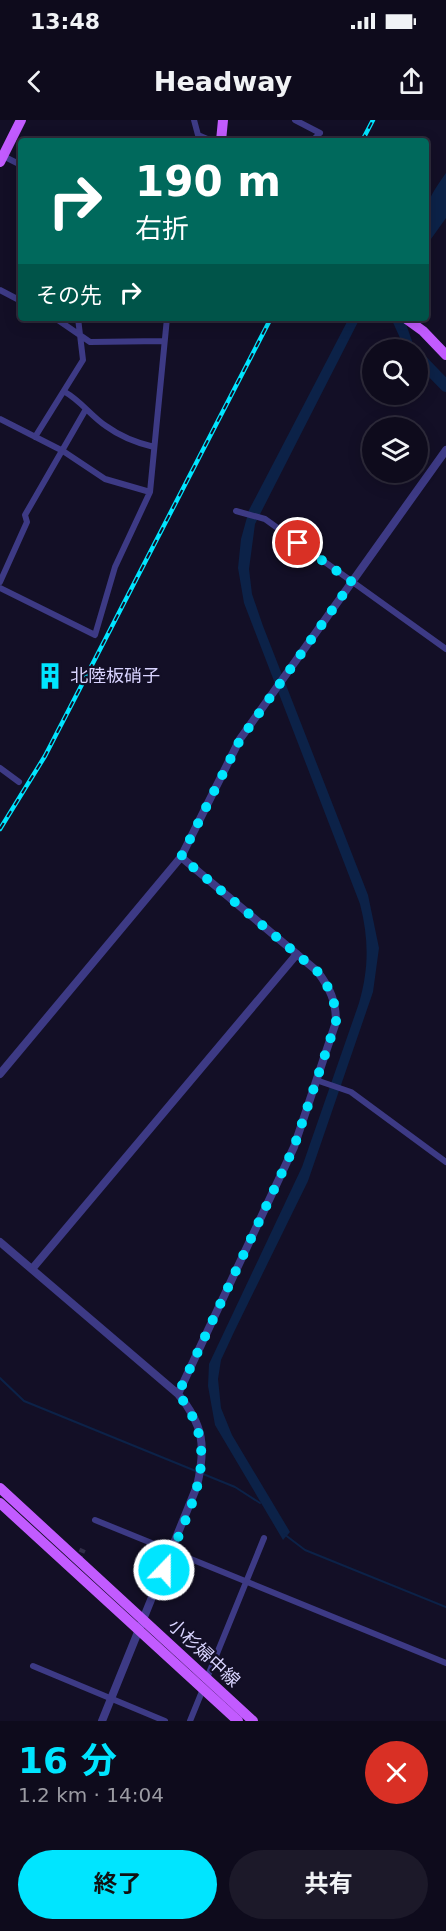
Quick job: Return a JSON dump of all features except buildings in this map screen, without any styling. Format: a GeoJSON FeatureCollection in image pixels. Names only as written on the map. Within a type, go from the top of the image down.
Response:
{"type":"FeatureCollection","features":[{"type":"Feature","properties":{"kind":"main road"},"geometry":{"type":"LineString","coordinates":[[2,159],[21,120]]}},
{"type":"Feature","properties":{"kind":"main road"},"geometry":{"type":"LineString","coordinates":[[221,138],[223,120]]}},
{"type":"Feature","properties":{"kind":"main road"},"geometry":{"type":"LineString","coordinates":[[410,321],[446,355]]}},
{"type":"Feature","properties":{"kind":"main road","name":"小杉婦中線"},"geometry":{"type":"LineString","coordinates":[[0,1488],[145,1620],[238,1721]]}},
{"type":"Feature","properties":{"kind":"main road","name":"小杉婦中線"},"geometry":{"type":"LineString","coordinates":[[0,1503],[140,1630],[253,1721]]}},
{"type":"Feature","properties":{"kind":"street"},"geometry":{"type":"LineString","coordinates":[[194,120],[198,135],[205,138]]}},
{"type":"Feature","properties":{"kind":"street"},"geometry":{"type":"LineString","coordinates":[[295,120],[320,133],[315,138]]}},
{"type":"Feature","properties":{"kind":"street"},"geometry":{"type":"LineString","coordinates":[[2,159],[18,164]]}},
{"type":"Feature","properties":{"kind":"street"},"geometry":{"type":"LineString","coordinates":[[0,290],[18,299]]}},
{"type":"Feature","properties":{"kind":"street"},"geometry":{"type":"LineString","coordinates":[[61,321],[90,342],[163,341]]}},
{"type":"Feature","properties":{"kind":"street"},"geometry":{"type":"LineString","coordinates":[[35,437],[65,393],[83,360],[78,321]]}},
{"type":"Feature","properties":{"kind":"street"},"geometry":{"type":"LineString","coordinates":[[0,588],[95,634],[115,567],[150,492],[166,321]]}},
{"type":"Feature","properties":{"kind":"street"},"geometry":{"type":"LineString","coordinates":[[65,393],[78,400],[106,427],[134,442],[154,447]]}},
{"type":"Feature","properties":{"kind":"street"},"geometry":{"type":"LineString","coordinates":[[0,582],[27,522],[25,515],[86,409]]}},
{"type":"Feature","properties":{"kind":"street"},"geometry":{"type":"LineString","coordinates":[[0,419],[63,451],[105,478],[150,492]]}},
{"type":"Feature","properties":{"kind":"street"},"geometry":{"type":"LineString","coordinates":[[0,1074],[181,857],[240,740],[446,450]]}},
{"type":"Feature","properties":{"kind":"street"},"geometry":{"type":"LineString","coordinates":[[236,511],[261,518],[446,649]]}},
{"type":"Feature","properties":{"kind":"street"},"geometry":{"type":"LineString","coordinates":[[0,768],[19,782]]}},
{"type":"Feature","properties":{"kind":"street"},"geometry":{"type":"LineString","coordinates":[[178,1394],[294,1147],[336,1022],[336,1007],[330,988],[317,971],[181,857]]}},
{"type":"Feature","properties":{"kind":"street"},"geometry":{"type":"LineString","coordinates":[[32,1269],[297,954]]}},
{"type":"Feature","properties":{"kind":"street"},"geometry":{"type":"LineString","coordinates":[[316,1080],[351,1092],[446,1162]]}},
{"type":"Feature","properties":{"kind":"street"},"geometry":{"type":"LineString","coordinates":[[0,1242],[178,1394],[192,1411],[199,1427],[203,1449],[197,1486],[145,1620],[102,1721]]}},
{"type":"Feature","properties":{"kind":"street"},"geometry":{"type":"LineString","coordinates":[[96,1520],[446,1663]]}},
{"type":"Feature","properties":{"kind":"street"},"geometry":{"type":"LineString","coordinates":[[190,1721],[264,1538]]}},
{"type":"Feature","properties":{"kind":"street"},"geometry":{"type":"LineString","coordinates":[[33,1666],[165,1721]]}},
{"type":"Feature","properties":{"kind":"water"},"geometry":{"type":"Polygon","coordinates":[[[446,173],[446,218],[429,242],[429,202],[446,173]]]}},
{"type":"Feature","properties":{"kind":"water"},"geometry":{"type":"Polygon","coordinates":[[[347,321],[358,321],[255,524],[249,569],[252,594],[263,626],[368,895],[379,948],[373,992],[308,1181],[221,1360],[218,1379],[221,1408],[232,1435],[290,1532],[283,1540],[215,1425],[208,1386],[209,1364],[302,1167],[359,1003],[365,978],[366,942],[360,904],[244,603],[238,568],[241,539],[249,510],[347,321]]]}},
{"type":"Feature","properties":{"kind":"water"},"geometry":{"type":"Polygon","coordinates":[[[392,321],[405,321],[411,339],[400,339],[392,321]]]}},
{"type":"Feature","properties":{"kind":"waterway"},"geometry":{"type":"LineString","coordinates":[[428,367],[446,386]]}},
{"type":"Feature","properties":{"kind":"waterway"},"geometry":{"type":"LineString","coordinates":[[0,1378],[24,1401],[235,1487],[260,1503]]}},
{"type":"Feature","properties":{"kind":"waterway"},"geometry":{"type":"LineString","coordinates":[[284,1534],[305,1550],[446,1607]]}},
{"type":"Feature","properties":{"kind":"tunnel"},"geometry":{"type":"LineString","coordinates":[[78,1561],[83,1549]]}},
{"type":"Feature","properties":{"kind":"railway"},"geometry":{"type":"LineString","coordinates":[[364,138],[373,120]]}},
{"type":"Feature","properties":{"kind":"railway"},"geometry":{"type":"LineString","coordinates":[[0,829],[45,756],[269,321]]}},
{"type":"Feature","properties":{"kind":"place","name":"北陸板硝子"},"geometry":{"type":"Point","coordinates":[50,676]}},
{"type":"Feature","properties":{"kind":"route"},"geometry":{"type":"LineString","coordinates":[[164,1570],[197,1486],[203,1449],[199,1427],[192,1411],[178,1394],[294,1147],[336,1022],[336,1007],[330,988],[317,971],[181,857],[240,740],[352,582],[298,543]]}}]}
